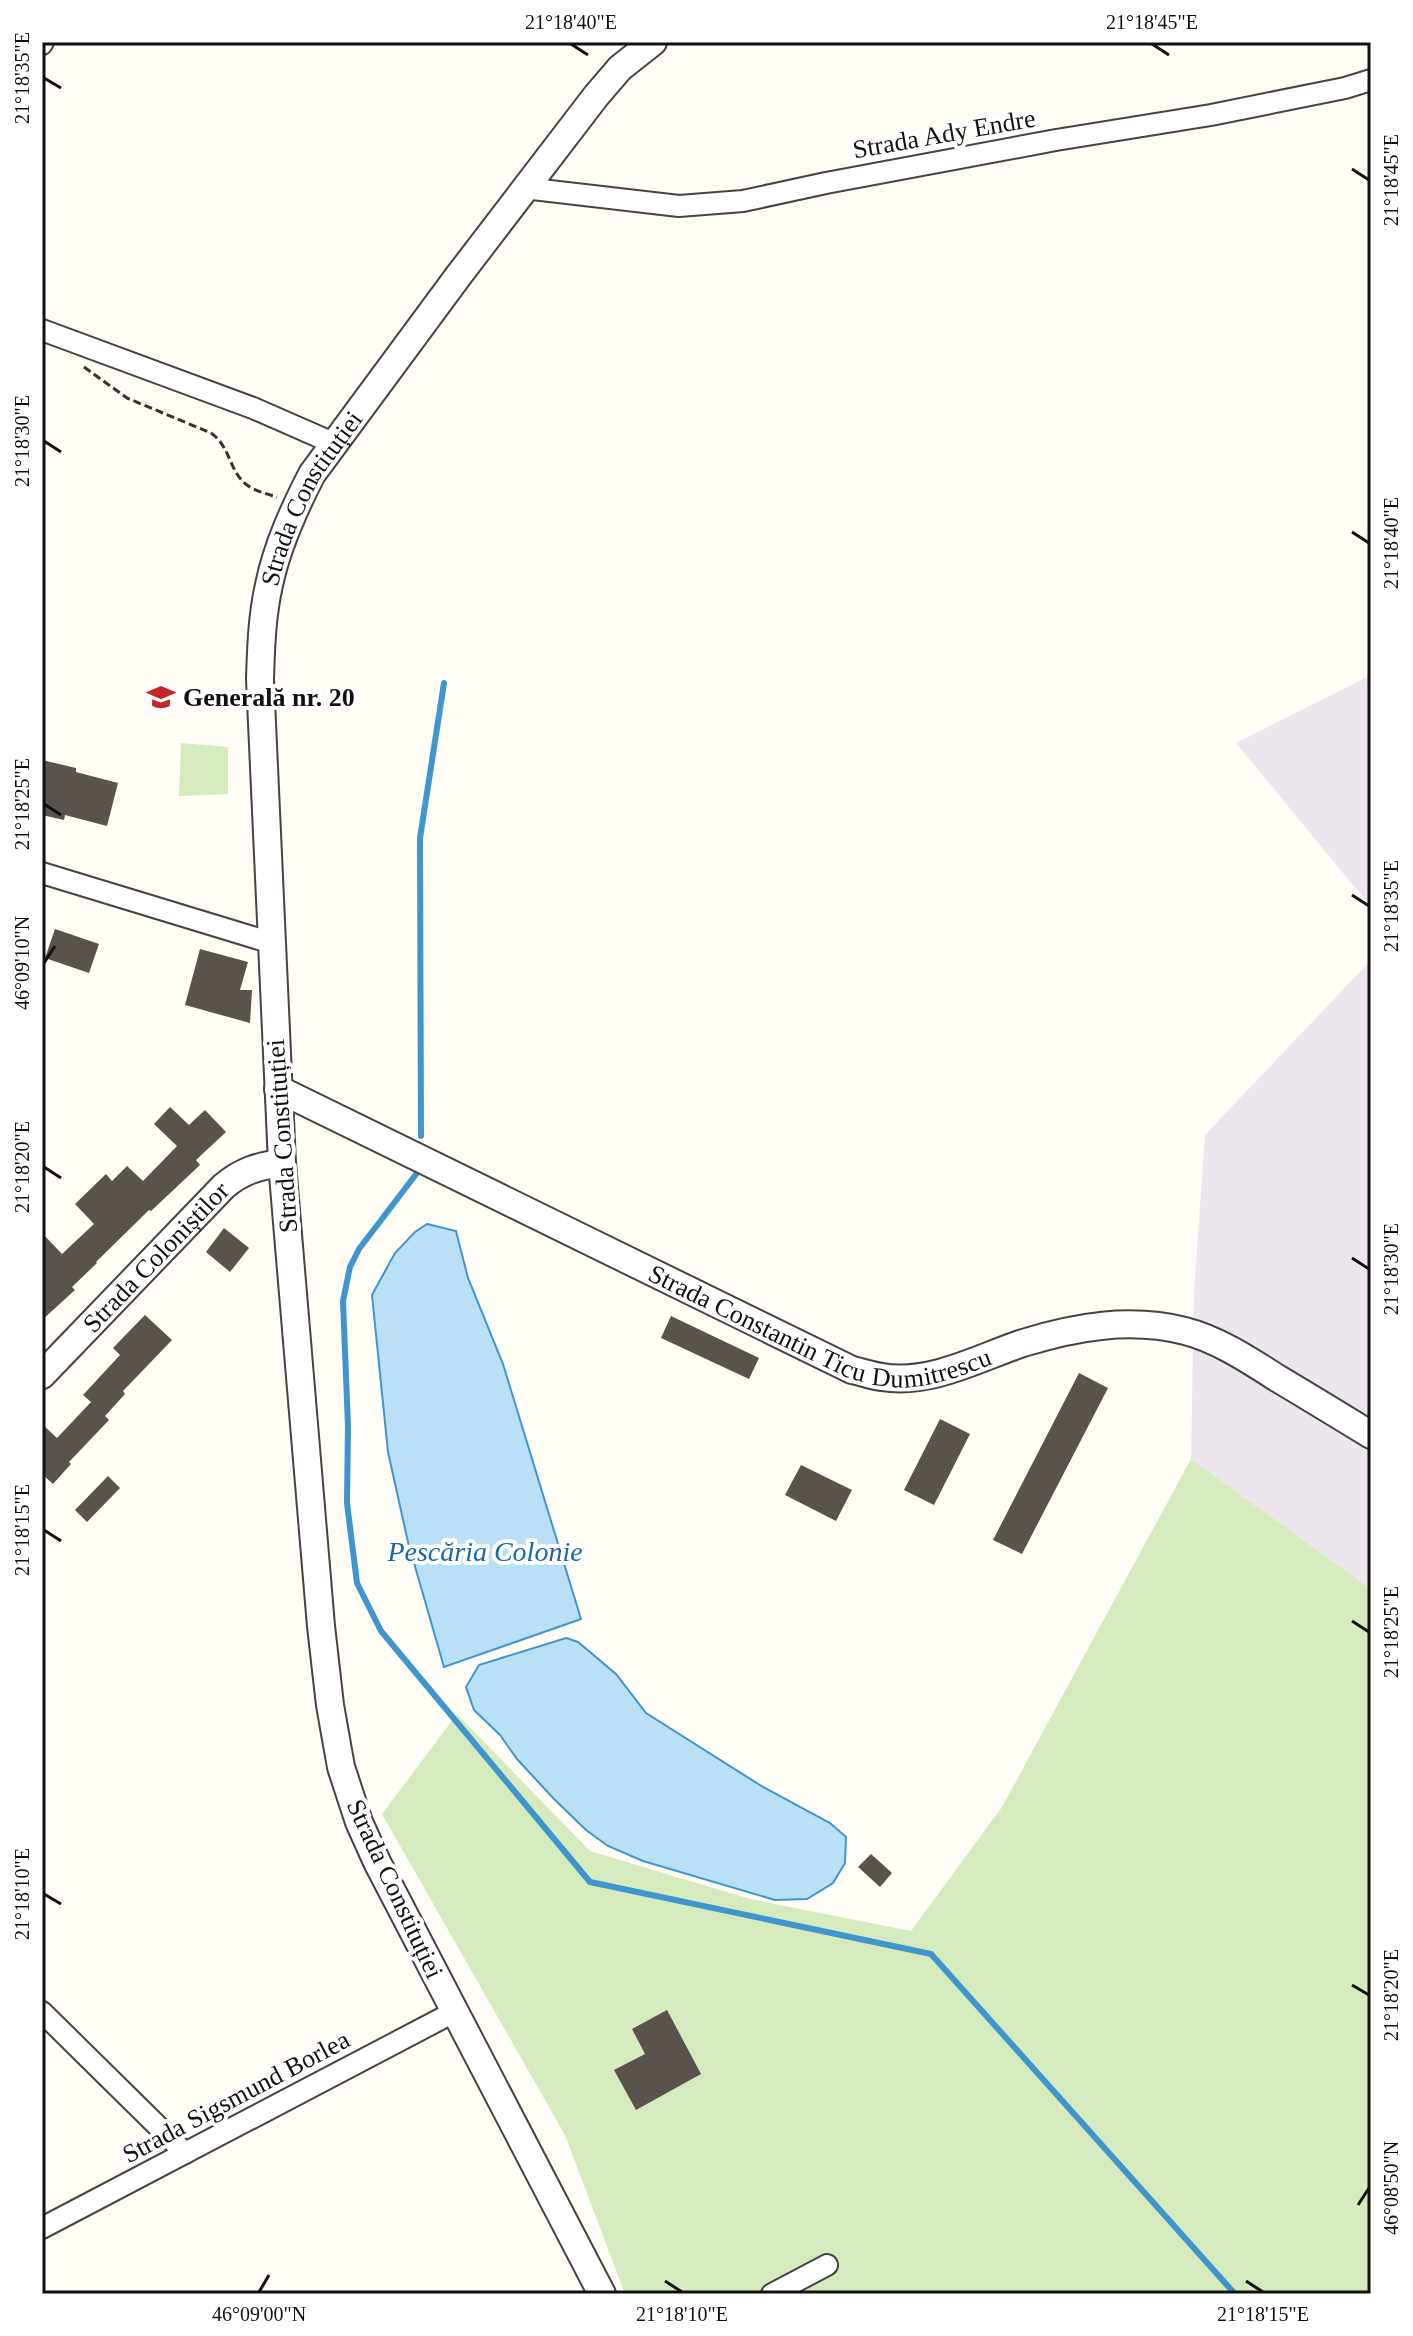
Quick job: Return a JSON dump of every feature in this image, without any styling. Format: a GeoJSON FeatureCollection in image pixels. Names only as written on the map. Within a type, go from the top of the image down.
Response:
{"type":"FeatureCollection","features":[{"type":"Feature","properties":{"kind":"street","name":"Strada Constituției"},"geometry":{"type":"LineString","coordinates":[[602,2294],[454,2012],[359,1822],[341,1767],[321,1626],[282,1163],[260,679],[262,625],[269,584],[296,505],[312,474],[596,96],[620,68],[653,42]]}},
{"type":"Feature","properties":{"kind":"street","name":"Strada Ady Endre"},"geometry":{"type":"LineString","coordinates":[[524,188],[679,206],[743,201],[887,171],[1211,115],[1371,80]]}},
{"type":"Feature","properties":{"kind":"street"},"geometry":{"type":"LineString","coordinates":[[42,330],[253,408],[333,443]]}},
{"type":"Feature","properties":{"kind":"street"},"geometry":{"type":"LineString","coordinates":[[42,873],[272,943]]}},
{"type":"Feature","properties":{"kind":"street","name":"Strada Constantin Ticu Dumitrescu"},"geometry":{"type":"LineString","coordinates":[[278,1089],[852,1370],[884,1378],[935,1374],[1060,1332],[1102,1325],[1143,1325],[1186,1331],[1221,1346],[1371,1435]]}},
{"type":"Feature","properties":{"kind":"street","name":"Strada Coloniștilor"},"geometry":{"type":"LineString","coordinates":[[42,1375],[224,1186],[257,1166],[282,1163]]}},
{"type":"Feature","properties":{"kind":"street"},"geometry":{"type":"LineString","coordinates":[[42,2012],[185,2153]]}},
{"type":"Feature","properties":{"kind":"street","name":"Strada Sigsmund Borlea"},"geometry":{"type":"LineString","coordinates":[[42,2228],[454,2012]]}},
{"type":"Feature","properties":{"kind":"street"},"geometry":{"type":"LineString","coordinates":[[772,2294],[827,2265]]}},
{"type":"Feature","properties":{"kind":"path"},"geometry":{"type":"LineString","coordinates":[[65,337],[81,364],[91,373],[127,398],[219,438],[237,474],[246,484],[296,505]]}},
{"type":"Feature","properties":{"kind":"shaded area"},"geometry":{"type":"Polygon","coordinates":[[[1371,675],[1371,907],[1236,743],[1371,675]]]}},
{"type":"Feature","properties":{"kind":"shaded area"},"geometry":{"type":"Polygon","coordinates":[[[1371,960],[1371,1589],[1191,1459],[1194,1292],[1205,1135],[1371,960]]]}},
{"type":"Feature","properties":{"kind":"green space"},"geometry":{"type":"Polygon","coordinates":[[[181,743],[228,747],[228,794],[179,796],[181,743]]]}},
{"type":"Feature","properties":{"kind":"green space"},"geometry":{"type":"Polygon","coordinates":[[[1191,1459],[1371,1589],[1371,2294],[625,2294],[565,2135],[382,1814],[457,1714],[590,1851],[750,1899],[911,1931],[1002,1807],[1191,1459]]]}},
{"type":"Feature","properties":{"kind":"water","name":"Pescăria Colonie"},"geometry":{"type":"Polygon","coordinates":[[[427,1224],[456,1231],[468,1278],[503,1364],[581,1619],[444,1667],[408,1542],[388,1452],[372,1295],[395,1253],[427,1224]]]}},
{"type":"Feature","properties":{"kind":"water"},"geometry":{"type":"Polygon","coordinates":[[[566,1638],[578,1642],[616,1674],[646,1713],[763,1787],[830,1823],[846,1837],[845,1863],[833,1883],[807,1899],[775,1900],[643,1861],[608,1846],[586,1830],[474,1710],[466,1687],[479,1665],[566,1638]]]}},
{"type":"Feature","properties":{"kind":"building"},"geometry":{"type":"Polygon","coordinates":[[[42,760],[118,783],[107,826],[65,815],[64,820],[42,815],[42,760]]]}},
{"type":"Feature","properties":{"kind":"building"},"geometry":{"type":"Polygon","coordinates":[[[55,929],[99,944],[89,973],[45,958],[55,929]]]}},
{"type":"Feature","properties":{"kind":"building"},"geometry":{"type":"Polygon","coordinates":[[[200,949],[248,962],[240,990],[252,990],[250,1023],[185,1005],[200,949]]]}},
{"type":"Feature","properties":{"kind":"building"},"geometry":{"type":"Polygon","coordinates":[[[170,1107],[189,1125],[205,1110],[226,1132],[196,1160],[200,1165],[149,1210],[72,1287],[75,1290],[42,1320],[42,1233],[62,1254],[94,1224],[75,1204],[106,1174],[112,1181],[127,1166],[143,1181],[177,1146],[154,1124],[170,1107]]]}},
{"type":"Feature","properties":{"kind":"building"},"geometry":{"type":"Polygon","coordinates":[[[224,1228],[249,1248],[230,1272],[206,1252],[224,1228]]]}},
{"type":"Feature","properties":{"kind":"building"},"geometry":{"type":"Polygon","coordinates":[[[145,1315],[172,1340],[123,1391],[125,1394],[105,1416],[109,1420],[69,1462],[71,1464],[53,1484],[42,1474],[42,1424],[57,1438],[91,1402],[83,1395],[120,1355],[113,1348],[145,1315]]]}},
{"type":"Feature","properties":{"kind":"building"},"geometry":{"type":"Polygon","coordinates":[[[671,1316],[759,1358],[749,1379],[661,1338],[671,1316]]]}},
{"type":"Feature","properties":{"kind":"building"},"geometry":{"type":"Polygon","coordinates":[[[1079,1373],[1108,1388],[1022,1554],[993,1540],[1079,1373]]]}},
{"type":"Feature","properties":{"kind":"building"},"geometry":{"type":"Polygon","coordinates":[[[940,1419],[970,1434],[934,1505],[904,1490],[940,1419]]]}},
{"type":"Feature","properties":{"kind":"building"},"geometry":{"type":"Polygon","coordinates":[[[801,1465],[852,1490],[836,1521],[785,1495],[801,1465]]]}},
{"type":"Feature","properties":{"kind":"building"},"geometry":{"type":"Polygon","coordinates":[[[108,1476],[120,1488],[87,1522],[75,1510],[108,1476]]]}},
{"type":"Feature","properties":{"kind":"building"},"geometry":{"type":"Polygon","coordinates":[[[871,1854],[892,1873],[880,1887],[858,1867],[871,1854]]]}},
{"type":"Feature","properties":{"kind":"building"},"geometry":{"type":"Polygon","coordinates":[[[667,2010],[701,2074],[636,2110],[614,2070],[645,2054],[632,2029],[667,2010]]]}},
{"type":"Feature","properties":{"kind":"waterway"},"geometry":{"type":"LineString","coordinates":[[421,1136],[420,838],[444,683]]}},
{"type":"Feature","properties":{"kind":"waterway"},"geometry":{"type":"LineString","coordinates":[[420,1169],[359,1249],[350,1267],[343,1301],[348,1426],[347,1503],[357,1583],[381,1631],[590,1882],[931,1954],[1235,2294]]}},
{"type":"Feature","properties":{"kind":"place","name":"Generală nr. 20"},"geometry":{"type":"Point","coordinates":[161,697]}}]}
